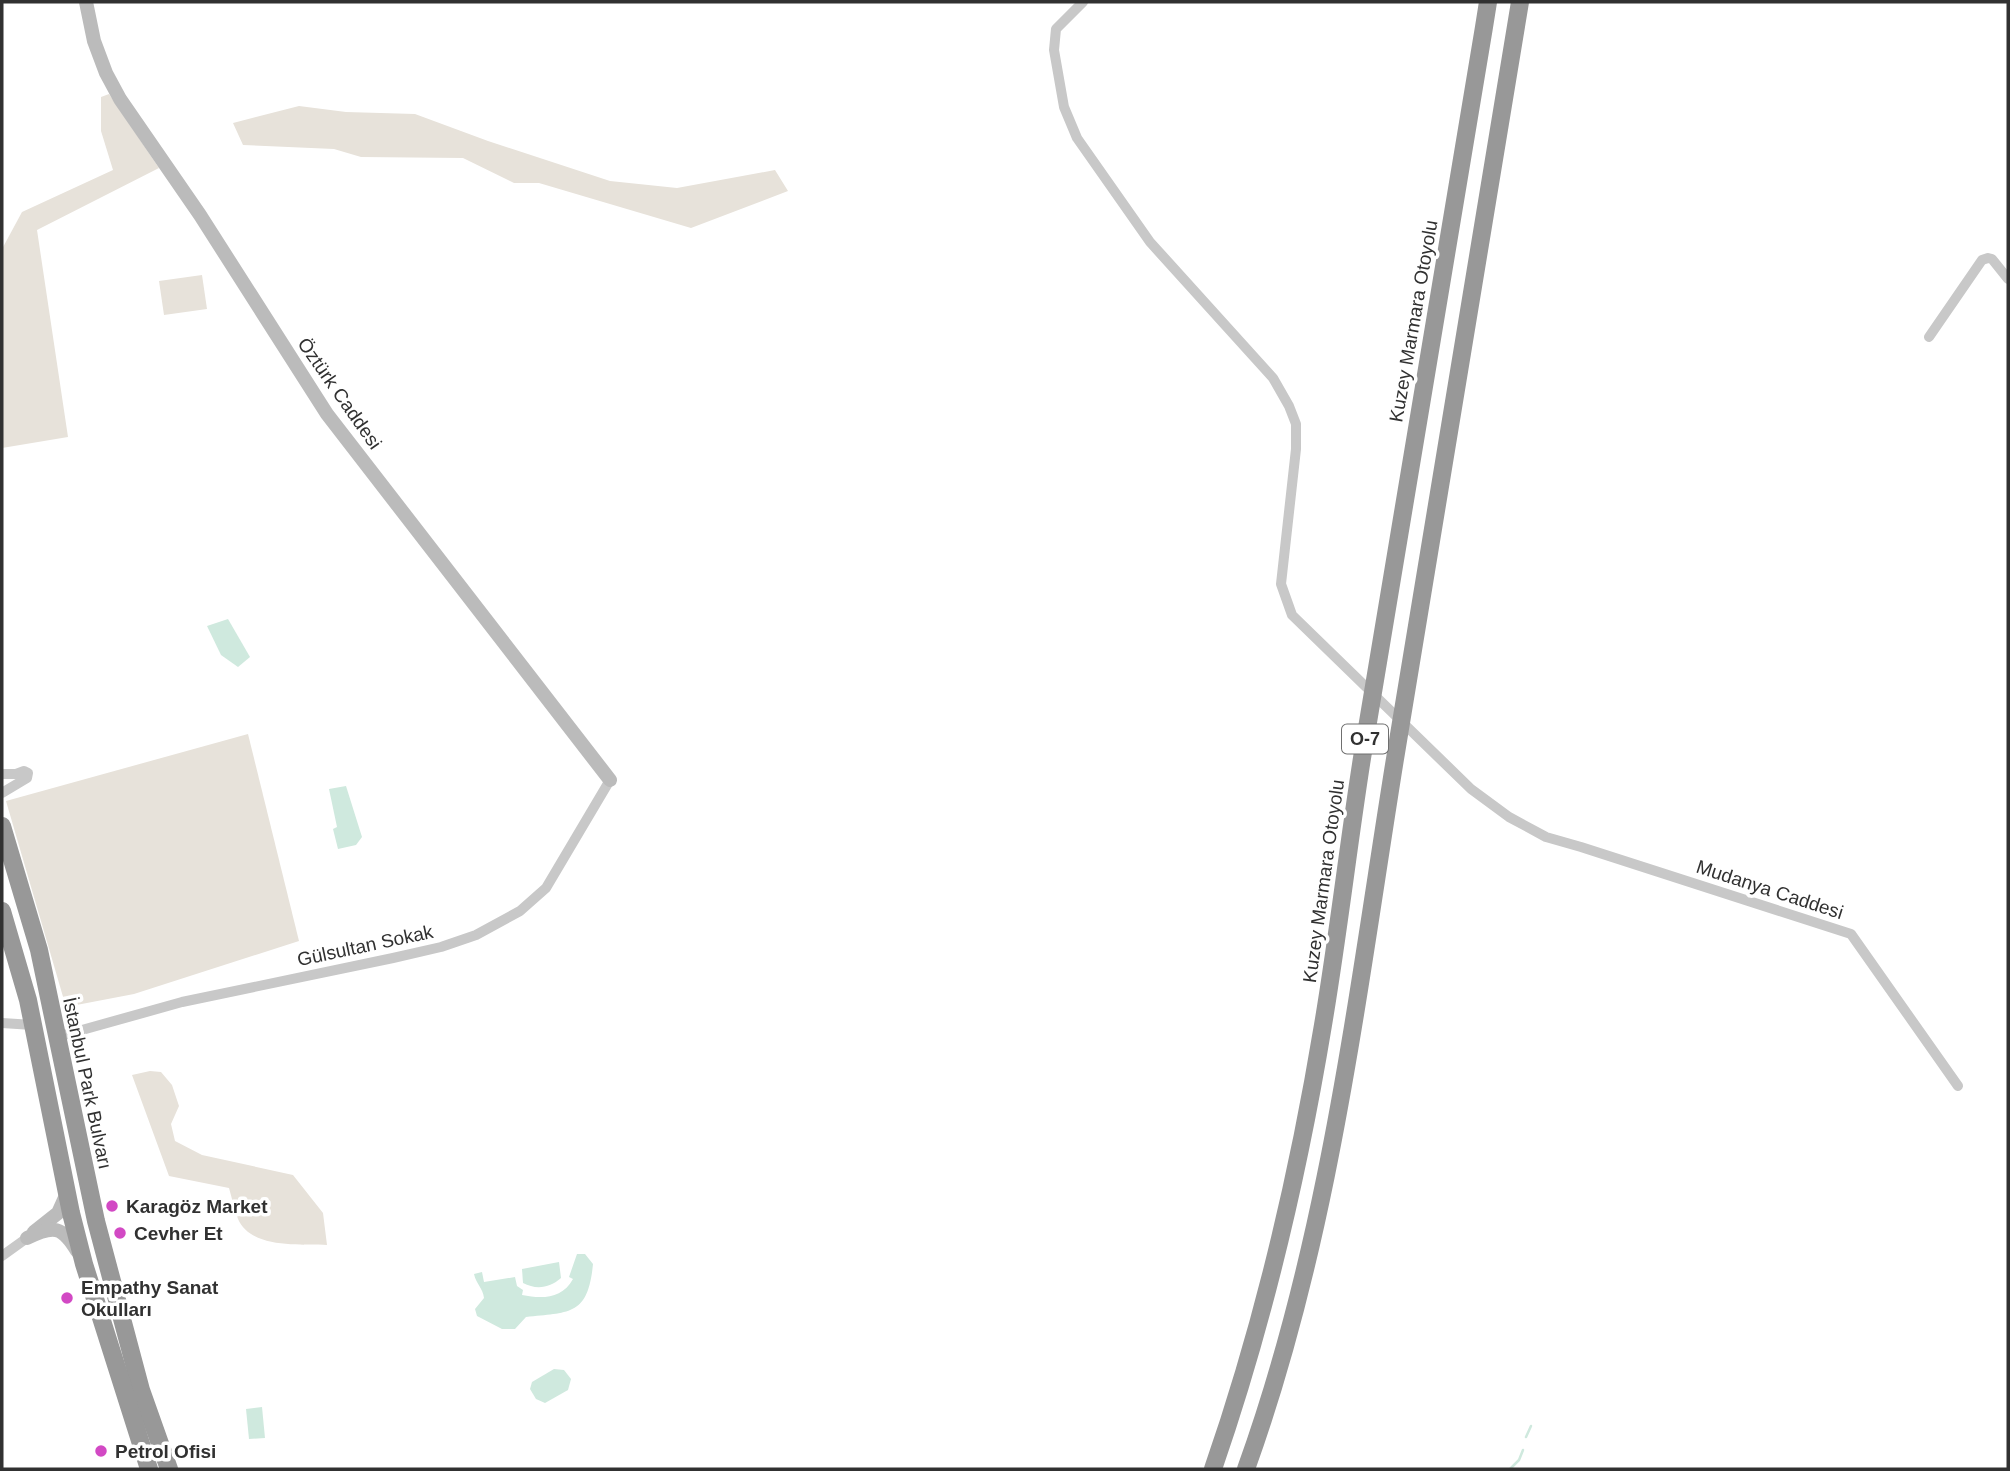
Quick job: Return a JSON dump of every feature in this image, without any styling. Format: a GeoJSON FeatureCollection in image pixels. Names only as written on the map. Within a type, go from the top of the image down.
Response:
{"type":"FeatureCollection","features":[{"type":"Feature","properties":{"kind":"highway","name":"Kuzey Marmara Otoyolu"},"geometry":{"type":"LineString","coordinates":[[1213,1469],[1265,1303],[1296,1172],[1321,1037],[1389,586],[1488,2]]}},
{"type":"Feature","properties":{"kind":"highway","name":"O-7"},"geometry":{"type":"LineString","coordinates":[[1246,1469],[1292,1321],[1327,1173],[1354,1028],[1420,597],[1520,2]]}},
{"type":"Feature","properties":{"kind":"highway","name":"İstanbul Park Bulvarı"},"geometry":{"type":"LineString","coordinates":[[2,826],[39,950],[89,1191],[118,1307],[141,1390],[169,1469]]}},
{"type":"Feature","properties":{"kind":"highway"},"geometry":{"type":"LineString","coordinates":[[2,911],[33,1025],[69,1214],[149,1469]]}},
{"type":"Feature","properties":{"kind":"street","name":"Öztürk Caddesi"},"geometry":{"type":"LineString","coordinates":[[86,2],[102,63],[120,99],[200,215],[327,414],[610,780]]}},
{"type":"Feature","properties":{"kind":"street","name":"Mudanya Caddesi"},"geometry":{"type":"LineString","coordinates":[[1083,2],[1056,29],[1054,50],[1064,107],[1077,138],[1150,242],[1273,378],[1296,424],[1296,449],[1281,584],[1292,615],[1471,789],[1509,817],[1546,837],[1851,934],[1958,1086]]}},
{"type":"Feature","properties":{"kind":"street"},"geometry":{"type":"LineString","coordinates":[[1929,337],[1982,260],[1992,260],[2008,279]]}},
{"type":"Feature","properties":{"kind":"street"},"geometry":{"type":"LineString","coordinates":[[2,774],[24,771],[28,773],[27,778],[2,793]]}},
{"type":"Feature","properties":{"kind":"street","name":"Gülsultan Sokak"},"geometry":{"type":"LineString","coordinates":[[57,1037],[182,1002],[393,958],[441,947],[476,935],[520,911],[546,888],[610,780]]}},
{"type":"Feature","properties":{"kind":"street"},"geometry":{"type":"LineString","coordinates":[[2,1023],[33,1025]]}},
{"type":"Feature","properties":{"kind":"street"},"geometry":{"type":"LineString","coordinates":[[2,1256],[82,1205],[89,1191]]}},
{"type":"Feature","properties":{"kind":"street"},"geometry":{"type":"LineString","coordinates":[[55,1229],[69,1214],[80,1213],[96,1221]]}},
{"type":"Feature","properties":{"kind":"street"},"geometry":{"type":"LineString","coordinates":[[27,1238],[41,1231],[55,1229],[68,1235],[84,1264]]}},
{"type":"Feature","properties":{"kind":"street"},"geometry":{"type":"LineString","coordinates":[[100,1317],[118,1307]]}},
{"type":"Feature","properties":{"kind":"shaded area"},"geometry":{"type":"Polygon","coordinates":[[[109,94],[159,168],[37,230],[68,437],[2,448],[2,249],[22,212],[113,170],[101,131],[101,97],[109,94]]]}},
{"type":"Feature","properties":{"kind":"shaded area"},"geometry":{"type":"Polygon","coordinates":[[[299,106],[346,112],[415,114],[610,181],[677,188],[775,170],[788,191],[691,228],[539,183],[514,183],[463,158],[361,157],[334,149],[243,145],[233,123],[299,106]]]}},
{"type":"Feature","properties":{"kind":"shaded area"},"geometry":{"type":"Polygon","coordinates":[[[202,275],[207,309],[164,315],[159,281],[202,275]]]}},
{"type":"Feature","properties":{"kind":"shaded area"},"geometry":{"type":"Polygon","coordinates":[[[228,619],[250,657],[238,667],[221,655],[207,626],[228,619]]]}},
{"type":"Feature","properties":{"kind":"shaded area"},"geometry":{"type":"Polygon","coordinates":[[[248,734],[299,941],[134,994],[66,1007],[6,801],[248,734]]]}},
{"type":"Feature","properties":{"kind":"shaded area"},"geometry":{"type":"Polygon","coordinates":[[[346,786],[362,837],[356,845],[338,849],[333,829],[337,827],[329,789],[346,786]]]}},
{"type":"Feature","properties":{"kind":"shaded area"},"geometry":{"type":"Polygon","coordinates":[[[150,1071],[161,1072],[172,1085],[179,1106],[171,1124],[175,1141],[202,1155],[293,1175],[323,1213],[327,1245],[277,1243],[254,1236],[244,1229],[238,1219],[229,1188],[169,1176],[132,1075],[150,1071]]]}},
{"type":"Feature","properties":{"kind":"shaded area"},"geometry":{"type":"Polygon","coordinates":[[[577,1254],[585,1254],[593,1264],[587,1294],[574,1308],[565,1312],[526,1317],[515,1329],[502,1329],[477,1316],[475,1309],[484,1298],[474,1274],[482,1272],[484,1282],[515,1277],[517,1286],[523,1290],[522,1295],[551,1296],[563,1291],[573,1279],[569,1277],[577,1254]]]}},
{"type":"Feature","properties":{"kind":"shaded area"},"geometry":{"type":"Polygon","coordinates":[[[559,1262],[561,1278],[557,1281],[538,1287],[523,1283],[522,1269],[559,1262]]]}},
{"type":"Feature","properties":{"kind":"shaded area"},"geometry":{"type":"Polygon","coordinates":[[[554,1369],[564,1370],[571,1379],[568,1390],[545,1403],[536,1399],[530,1389],[532,1382],[554,1369]]]}},
{"type":"Feature","properties":{"kind":"shaded area"},"geometry":{"type":"Polygon","coordinates":[[[262,1407],[265,1438],[249,1439],[246,1409],[262,1407]]]}},
{"type":"Feature","properties":{"kind":"waterway"},"geometry":{"type":"LineString","coordinates":[[1526,1437],[1531,1426]]}},
{"type":"Feature","properties":{"kind":"waterway"},"geometry":{"type":"LineString","coordinates":[[1510,1469],[1519,1460],[1523,1450]]}},
{"type":"Feature","properties":{"kind":"place","name":"Karagöz Market"},"geometry":{"type":"Point","coordinates":[112,1206]}},
{"type":"Feature","properties":{"kind":"place","name":"Cevher Et"},"geometry":{"type":"Point","coordinates":[120,1233]}},
{"type":"Feature","properties":{"kind":"place","name":"Empathy Sanat Okulları"},"geometry":{"type":"Point","coordinates":[67,1298]}},
{"type":"Feature","properties":{"kind":"place","name":"Petrol Ofisi"},"geometry":{"type":"Point","coordinates":[101,1451]}}]}
